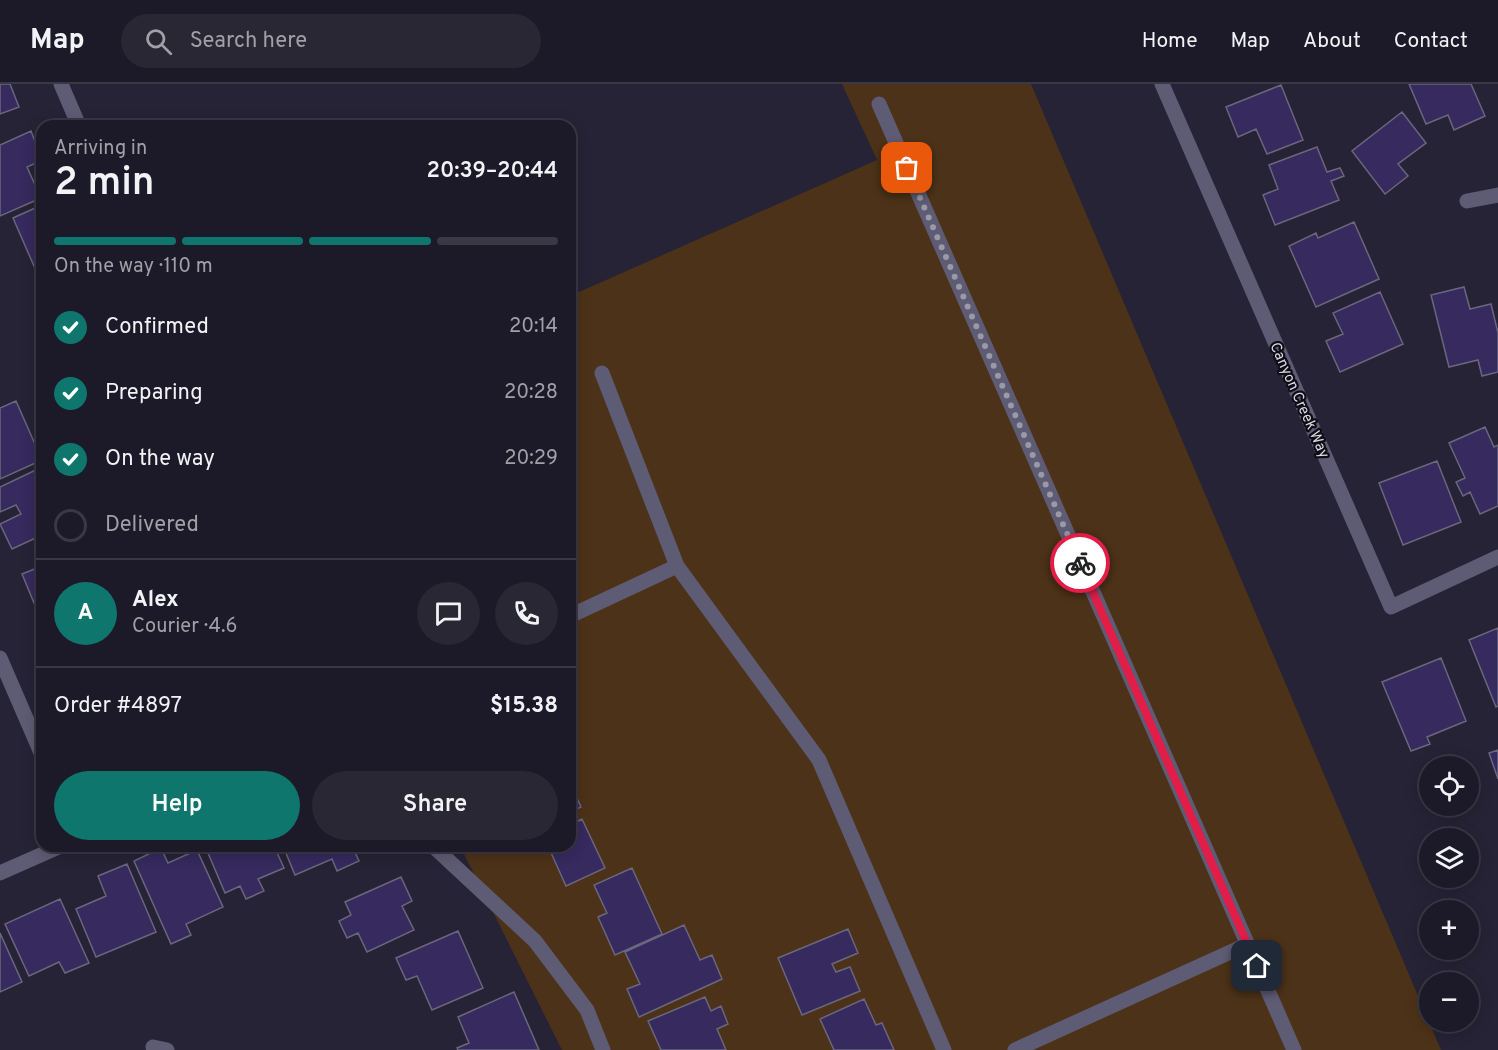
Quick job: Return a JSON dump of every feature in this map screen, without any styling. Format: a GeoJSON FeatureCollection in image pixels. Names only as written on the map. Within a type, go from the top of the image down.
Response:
{"type":"FeatureCollection","features":[{"type":"Feature","properties":{"kind":"street"},"geometry":{"type":"LineString","coordinates":[[61,84],[76,120]]}},
{"type":"Feature","properties":{"kind":"street","name":"Canyon Creek Way"},"geometry":{"type":"LineString","coordinates":[[1162,84],[1390,607],[1498,557]]}},
{"type":"Feature","properties":{"kind":"street"},"geometry":{"type":"LineString","coordinates":[[879,104],[1294,1050]]}},
{"type":"Feature","properties":{"kind":"street"},"geometry":{"type":"LineString","coordinates":[[1467,201],[1498,195]]}},
{"type":"Feature","properties":{"kind":"street"},"geometry":{"type":"LineString","coordinates":[[602,373],[677,566],[819,760],[944,1050]]}},
{"type":"Feature","properties":{"kind":"street"},"geometry":{"type":"LineString","coordinates":[[576,613],[677,566]]}},
{"type":"Feature","properties":{"kind":"street"},"geometry":{"type":"LineString","coordinates":[[0,658],[36,741]]}},
{"type":"Feature","properties":{"kind":"street"},"geometry":{"type":"LineString","coordinates":[[0,873],[47,852]]}},
{"type":"Feature","properties":{"kind":"street"},"geometry":{"type":"LineString","coordinates":[[439,852],[535,941],[586,1010],[603,1050]]}},
{"type":"Feature","properties":{"kind":"street"},"geometry":{"type":"LineString","coordinates":[[1015,1050],[1248,944]]}},
{"type":"Feature","properties":{"kind":"shaded area"},"geometry":{"type":"Polygon","coordinates":[[[842,84],[1031,84],[1419,998],[1419,1032],[1433,1032],[1441,1050],[562,1050],[463,852],[576,852],[576,293],[877,160],[842,84]]]}},
{"type":"Feature","properties":{"kind":"building"},"geometry":{"type":"Polygon","coordinates":[[[0,84],[10,84],[19,107],[0,114],[0,84]]]}},
{"type":"Feature","properties":{"kind":"building"},"geometry":{"type":"Polygon","coordinates":[[[1409,84],[1471,84],[1485,116],[1454,130],[1448,115],[1426,124],[1409,84]]]}},
{"type":"Feature","properties":{"kind":"building"},"geometry":{"type":"Polygon","coordinates":[[[1281,85],[1303,140],[1267,154],[1256,129],[1238,137],[1226,107],[1281,85]]]}},
{"type":"Feature","properties":{"kind":"building"},"geometry":{"type":"Polygon","coordinates":[[[1402,112],[1426,143],[1398,164],[1408,176],[1385,194],[1352,151],[1402,112]]]}},
{"type":"Feature","properties":{"kind":"building"},"geometry":{"type":"Polygon","coordinates":[[[31,131],[36,144],[36,163],[27,167],[36,187],[36,200],[0,216],[0,145],[31,131]]]}},
{"type":"Feature","properties":{"kind":"building"},"geometry":{"type":"Polygon","coordinates":[[[1317,147],[1327,172],[1340,168],[1344,176],[1331,181],[1339,200],[1275,225],[1263,195],[1278,189],[1269,165],[1317,147]]]}},
{"type":"Feature","properties":{"kind":"building"},"geometry":{"type":"Polygon","coordinates":[[[36,208],[36,271],[13,218],[36,208]]]}},
{"type":"Feature","properties":{"kind":"building"},"geometry":{"type":"Polygon","coordinates":[[[1354,222],[1379,279],[1316,307],[1289,246],[1316,233],[1318,238],[1354,222]]]}},
{"type":"Feature","properties":{"kind":"building"},"geometry":{"type":"Polygon","coordinates":[[[1464,287],[1470,309],[1491,304],[1498,333],[1498,372],[1482,376],[1478,360],[1449,367],[1431,295],[1464,287]]]}},
{"type":"Feature","properties":{"kind":"building"},"geometry":{"type":"Polygon","coordinates":[[[1380,292],[1403,344],[1340,372],[1326,341],[1343,334],[1333,313],[1380,292]]]}},
{"type":"Feature","properties":{"kind":"building"},"geometry":{"type":"Polygon","coordinates":[[[16,401],[36,446],[36,463],[0,479],[0,408],[16,401]]]}},
{"type":"Feature","properties":{"kind":"building"},"geometry":{"type":"Polygon","coordinates":[[[1485,427],[1494,447],[1498,445],[1498,506],[1480,514],[1470,492],[1463,496],[1456,482],[1465,478],[1449,443],[1485,427]]]}},
{"type":"Feature","properties":{"kind":"building"},"geometry":{"type":"Polygon","coordinates":[[[1437,461],[1461,522],[1403,545],[1379,483],[1437,461]]]}},
{"type":"Feature","properties":{"kind":"building"},"geometry":{"type":"Polygon","coordinates":[[[36,470],[36,538],[12,549],[0,524],[21,514],[16,505],[0,512],[0,487],[36,470]]]}},
{"type":"Feature","properties":{"kind":"building"},"geometry":{"type":"Polygon","coordinates":[[[36,568],[36,602],[34,603],[22,574],[36,568]]]}},
{"type":"Feature","properties":{"kind":"building"},"geometry":{"type":"Polygon","coordinates":[[[1498,628],[1498,706],[1496,707],[1469,640],[1498,628]]]}},
{"type":"Feature","properties":{"kind":"building"},"geometry":{"type":"Polygon","coordinates":[[[1441,658],[1466,721],[1427,737],[1430,744],[1411,751],[1382,682],[1441,658]]]}},
{"type":"Feature","properties":{"kind":"building"},"geometry":{"type":"Polygon","coordinates":[[[1498,750],[1498,779],[1489,753],[1498,750]]]}},
{"type":"Feature","properties":{"kind":"building"},"geometry":{"type":"Polygon","coordinates":[[[576,796],[581,807],[576,809],[576,796]]]}},
{"type":"Feature","properties":{"kind":"building"},"geometry":{"type":"Polygon","coordinates":[[[582,819],[605,868],[566,886],[551,852],[576,852],[576,822],[582,819]]]}},
{"type":"Feature","properties":{"kind":"building"},"geometry":{"type":"Polygon","coordinates":[[[153,852],[163,852],[168,863],[193,852],[198,852],[223,907],[186,924],[191,935],[171,944],[134,861],[153,852]]]}},
{"type":"Feature","properties":{"kind":"building"},"geometry":{"type":"Polygon","coordinates":[[[208,852],[277,852],[284,868],[258,879],[264,891],[246,899],[240,886],[225,893],[208,852]]]}},
{"type":"Feature","properties":{"kind":"building"},"geometry":{"type":"Polygon","coordinates":[[[285,852],[355,852],[359,861],[337,871],[332,859],[295,875],[285,852]]]}},
{"type":"Feature","properties":{"kind":"building"},"geometry":{"type":"Polygon","coordinates":[[[127,864],[156,932],[96,957],[76,909],[106,896],[98,876],[127,864]]]}},
{"type":"Feature","properties":{"kind":"building"},"geometry":{"type":"Polygon","coordinates":[[[632,868],[662,934],[615,955],[598,917],[607,913],[594,885],[632,868]]]}},
{"type":"Feature","properties":{"kind":"building"},"geometry":{"type":"Polygon","coordinates":[[[401,877],[412,901],[402,906],[414,930],[367,952],[358,933],[347,938],[339,921],[351,915],[345,902],[401,877]]]}},
{"type":"Feature","properties":{"kind":"building"},"geometry":{"type":"Polygon","coordinates":[[[60,899],[89,963],[65,973],[59,962],[29,976],[5,924],[60,899]]]}},
{"type":"Feature","properties":{"kind":"building"},"geometry":{"type":"Polygon","coordinates":[[[684,925],[700,960],[712,955],[722,979],[639,1017],[627,989],[640,984],[625,952],[684,925]]]}},
{"type":"Feature","properties":{"kind":"building"},"geometry":{"type":"Polygon","coordinates":[[[848,929],[858,953],[832,964],[836,972],[850,967],[860,991],[802,1015],[778,958],[848,929]]]}},
{"type":"Feature","properties":{"kind":"building"},"geometry":{"type":"Polygon","coordinates":[[[458,931],[483,988],[432,1010],[417,976],[406,980],[396,958],[458,931]]]}},
{"type":"Feature","properties":{"kind":"building"},"geometry":{"type":"Polygon","coordinates":[[[0,933],[22,982],[0,992],[0,933]]]}},
{"type":"Feature","properties":{"kind":"building"},"geometry":{"type":"Polygon","coordinates":[[[514,992],[539,1050],[458,1050],[457,1048],[469,1043],[458,1017],[514,992]]]}},
{"type":"Feature","properties":{"kind":"building"},"geometry":{"type":"Polygon","coordinates":[[[705,997],[711,1011],[721,1006],[728,1024],[717,1029],[726,1050],[661,1050],[648,1021],[705,997]]]}},
{"type":"Feature","properties":{"kind":"building"},"geometry":{"type":"Polygon","coordinates":[[[864,999],[876,1025],[882,1023],[894,1050],[834,1050],[820,1019],[864,999]]]}},
{"type":"Feature","properties":{"kind":"way so far"},"geometry":{"type":"LineString","coordinates":[[907,168],[1080,563]]}},
{"type":"Feature","properties":{"kind":"route"},"geometry":{"type":"LineString","coordinates":[[1080,563],[1257,966]]}}]}
